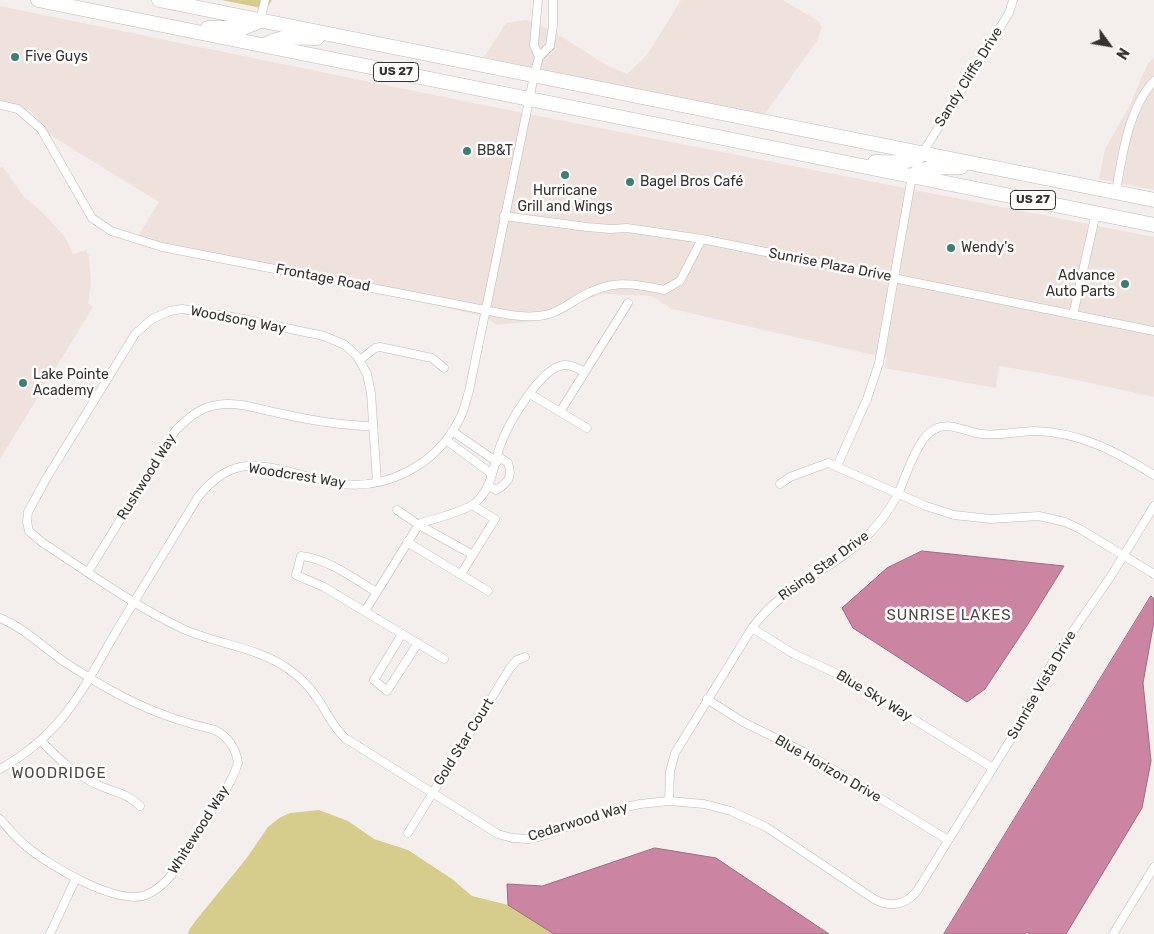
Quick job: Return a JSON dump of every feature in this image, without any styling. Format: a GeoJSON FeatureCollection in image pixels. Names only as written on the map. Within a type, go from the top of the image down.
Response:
{"type":"FeatureCollection","features":[{"type":"Feature","properties":{"kind":"highway","name":"US 27"},"geometry":{"type":"LineString","coordinates":[[38,0],[1154,225]]}},
{"type":"Feature","properties":{"kind":"highway","name":"US 27"},"geometry":{"type":"LineString","coordinates":[[159,0],[1154,200]]}},
{"type":"Feature","properties":{"kind":"highway"},"geometry":{"type":"LineString","coordinates":[[175,27],[243,28],[260,20]]}},
{"type":"Feature","properties":{"kind":"highway"},"geometry":{"type":"LineString","coordinates":[[265,46],[281,38],[350,38]]}},
{"type":"Feature","properties":{"kind":"highway"},"geometry":{"type":"LineString","coordinates":[[844,162],[907,162],[916,159],[922,154]]}},
{"type":"Feature","properties":{"kind":"highway"},"geometry":{"type":"LineString","coordinates":[[912,176],[918,170],[925,168],[988,167]]}},
{"type":"Feature","properties":{"kind":"street"},"geometry":{"type":"LineString","coordinates":[[260,20],[265,0]]}},
{"type":"Feature","properties":{"kind":"street"},"geometry":{"type":"LineString","coordinates":[[538,0],[534,45],[539,57],[550,46],[553,25],[553,0]]}},
{"type":"Feature","properties":{"kind":"street","name":"Sandy Cliffs Drive"},"geometry":{"type":"LineString","coordinates":[[922,154],[1009,13],[1013,0]]}},
{"type":"Feature","properties":{"kind":"street","name":"Woodcrest Way"},"geometry":{"type":"LineString","coordinates":[[0,769],[41,741],[67,713],[90,678],[198,497],[213,481],[241,467],[257,467],[336,484],[377,482],[393,478],[417,467],[429,458],[446,440],[459,420],[468,391],[539,57]]}},
{"type":"Feature","properties":{"kind":"street"},"geometry":{"type":"LineString","coordinates":[[1116,192],[1129,124],[1154,81]]}},
{"type":"Feature","properties":{"kind":"street","name":"Frontage Road"},"geometry":{"type":"LineString","coordinates":[[0,105],[18,109],[41,128],[92,218],[111,231],[162,247],[485,310],[533,317],[547,315],[592,290],[605,285],[646,286],[664,290],[680,281],[702,239]]}},
{"type":"Feature","properties":{"kind":"street"},"geometry":{"type":"LineString","coordinates":[[836,466],[874,381],[912,176]]}},
{"type":"Feature","properties":{"kind":"street"},"geometry":{"type":"LineString","coordinates":[[1073,315],[1096,213]]}},
{"type":"Feature","properties":{"kind":"street","name":"Sunrise Plaza Drive"},"geometry":{"type":"LineString","coordinates":[[504,216],[587,227],[627,228],[702,239],[1154,331]]}},
{"type":"Feature","properties":{"kind":"street"},"geometry":{"type":"LineString","coordinates":[[560,412],[628,303]]}},
{"type":"Feature","properties":{"kind":"street","name":"Woodsong Way"},"geometry":{"type":"LineString","coordinates":[[134,602],[30,534],[27,525],[28,512],[135,334],[152,319],[162,314],[182,309],[238,318],[329,338],[349,348],[360,360],[367,374],[377,482]]}},
{"type":"Feature","properties":{"kind":"street"},"geometry":{"type":"LineString","coordinates":[[360,360],[375,348],[380,347],[432,358],[444,368]]}},
{"type":"Feature","properties":{"kind":"street"},"geometry":{"type":"LineString","coordinates":[[365,611],[419,525],[472,505],[489,486],[502,441],[536,383],[549,371],[561,365],[574,366],[585,372]]}},
{"type":"Feature","properties":{"kind":"street"},"geometry":{"type":"LineString","coordinates":[[530,394],[587,428]]}},
{"type":"Feature","properties":{"kind":"street","name":"Rushwood Way"},"geometry":{"type":"LineString","coordinates":[[88,572],[175,431],[200,410],[218,404],[245,406],[337,424],[373,426]]}},
{"type":"Feature","properties":{"kind":"street","name":"Rising Star Drive"},"geometry":{"type":"LineString","coordinates":[[669,801],[669,778],[678,746],[752,628],[784,594],[861,541],[884,517],[898,493],[923,440],[933,430],[953,426],[983,434],[1034,431],[1065,434],[1109,449],[1154,475]]}},
{"type":"Feature","properties":{"kind":"street"},"geometry":{"type":"LineString","coordinates":[[452,431],[497,459],[508,463],[511,475],[508,482],[496,490],[489,486]]}},
{"type":"Feature","properties":{"kind":"street"},"geometry":{"type":"LineString","coordinates":[[446,440],[492,474]]}},
{"type":"Feature","properties":{"kind":"street"},"geometry":{"type":"LineString","coordinates":[[780,484],[790,477],[828,462],[936,510],[964,517],[991,519],[1030,516],[1057,520],[1080,529],[1154,574]]}},
{"type":"Feature","properties":{"kind":"street"},"geometry":{"type":"LineString","coordinates":[[461,574],[495,519],[472,505]]}},
{"type":"Feature","properties":{"kind":"street","name":"Sunrise Vista Drive"},"geometry":{"type":"LineString","coordinates":[[948,840],[1018,726],[1055,658],[1154,506]]}},
{"type":"Feature","properties":{"kind":"street"},"geometry":{"type":"LineString","coordinates":[[397,510],[419,525],[472,555]]}},
{"type":"Feature","properties":{"kind":"street"},"geometry":{"type":"LineString","coordinates":[[407,542],[488,591]]}},
{"type":"Feature","properties":{"kind":"street"},"geometry":{"type":"LineString","coordinates":[[376,592],[338,569],[301,556],[296,576],[324,587],[444,659]]}},
{"type":"Feature","properties":{"kind":"street","name":"Cedarwood Way"},"geometry":{"type":"LineString","coordinates":[[134,602],[182,629],[261,655],[286,667],[316,696],[330,722],[344,738],[490,830],[505,837],[520,839],[542,836],[640,804],[669,801],[713,806],[750,818],[874,899],[888,904],[902,903],[914,894],[948,840]]}},
{"type":"Feature","properties":{"kind":"street"},"geometry":{"type":"LineString","coordinates":[[0,618],[21,629],[62,660],[90,678]]}},
{"type":"Feature","properties":{"kind":"street","name":"Blue Sky Way"},"geometry":{"type":"LineString","coordinates":[[752,628],[786,650],[846,678],[993,768]]}},
{"type":"Feature","properties":{"kind":"street"},"geometry":{"type":"LineString","coordinates":[[402,634],[374,680],[387,691],[418,643]]}},
{"type":"Feature","properties":{"kind":"street","name":"Gold Star Court"},"geometry":{"type":"LineString","coordinates":[[408,833],[510,668],[516,660],[524,657]]}},
{"type":"Feature","properties":{"kind":"street","name":"Whitewood Way"},"geometry":{"type":"LineString","coordinates":[[0,819],[27,848],[60,870],[119,896],[145,895],[158,887],[174,872],[221,796],[238,763],[231,744],[222,734],[215,730],[186,724],[148,710],[112,692],[90,678]]}},
{"type":"Feature","properties":{"kind":"street","name":"Blue Horizon Drive"},"geometry":{"type":"LineString","coordinates":[[707,700],[743,722],[808,754],[948,840]]}},
{"type":"Feature","properties":{"kind":"street"},"geometry":{"type":"LineString","coordinates":[[41,741],[64,764],[79,775],[101,787],[129,796],[140,806]]}},
{"type":"Feature","properties":{"kind":"street"},"geometry":{"type":"LineString","coordinates":[[1113,934],[1154,867]]}},
{"type":"Feature","properties":{"kind":"street"},"geometry":{"type":"LineString","coordinates":[[50,934],[76,878]]}},
{"type":"Feature","properties":{"kind":"shaded area"},"geometry":{"type":"Polygon","coordinates":[[[222,0],[272,0],[266,9],[222,0]]]}},
{"type":"Feature","properties":{"kind":"shaded area"},"geometry":{"type":"Polygon","coordinates":[[[681,0],[783,0],[818,21],[822,27],[817,41],[762,118],[484,57],[506,23],[526,20],[549,29],[608,66],[627,74],[647,55],[681,0]]]}},
{"type":"Feature","properties":{"kind":"shaded area"},"geometry":{"type":"Polygon","coordinates":[[[0,6],[468,102],[1154,237],[1154,397],[1058,376],[999,366],[996,388],[884,368],[887,358],[672,309],[651,296],[601,294],[536,321],[496,325],[486,317],[249,260],[136,239],[159,202],[50,135],[31,111],[0,102],[0,6]]]}},
{"type":"Feature","properties":{"kind":"shaded area"},"geometry":{"type":"Polygon","coordinates":[[[1154,57],[1154,190],[1099,179],[1105,149],[1129,107],[1147,65],[1154,57]]]}},
{"type":"Feature","properties":{"kind":"shaded area","name":"Lake Pointe Academy"},"geometry":{"type":"Polygon","coordinates":[[[3,167],[24,197],[40,210],[66,238],[73,254],[86,250],[89,256],[91,284],[88,303],[93,307],[0,459],[0,168],[3,167]]]}},
{"type":"Feature","properties":{"kind":"shaded area"},"geometry":{"type":"Polygon","coordinates":[[[922,551],[1064,566],[985,689],[967,702],[853,628],[842,608],[887,568],[922,551]]]}},
{"type":"Feature","properties":{"kind":"shaded area"},"geometry":{"type":"Polygon","coordinates":[[[1151,596],[1154,599],[1154,621],[1143,683],[1151,761],[1142,808],[1066,934],[1029,934],[1028,932],[1025,934],[944,934],[1151,596]]]}},
{"type":"Feature","properties":{"kind":"shaded area"},"geometry":{"type":"Polygon","coordinates":[[[319,810],[348,821],[374,839],[408,850],[452,879],[472,896],[508,905],[554,934],[188,934],[197,919],[246,859],[268,827],[279,818],[290,813],[319,810]]]}},
{"type":"Feature","properties":{"kind":"shaded area"},"geometry":{"type":"Polygon","coordinates":[[[655,848],[716,858],[829,934],[554,934],[508,905],[507,884],[542,886],[655,848]]]}},
{"type":"Feature","properties":{"kind":"place","name":"Five Guys"},"geometry":{"type":"Point","coordinates":[15,57]}},
{"type":"Feature","properties":{"kind":"place","name":"BB&T"},"geometry":{"type":"Point","coordinates":[467,151]}},
{"type":"Feature","properties":{"kind":"place","name":"Hurricane Grill and Wings"},"geometry":{"type":"Point","coordinates":[565,175]}},
{"type":"Feature","properties":{"kind":"place","name":"Bagel Bros Café"},"geometry":{"type":"Point","coordinates":[630,182]}},
{"type":"Feature","properties":{"kind":"place","name":"Wendy's"},"geometry":{"type":"Point","coordinates":[951,248]}},
{"type":"Feature","properties":{"kind":"place","name":"Advance Auto Parts"},"geometry":{"type":"Point","coordinates":[1125,284]}},
{"type":"Feature","properties":{"kind":"place","name":"Lake Pointe Academy"},"geometry":{"type":"Point","coordinates":[23,383]}},
{"type":"Feature","properties":{"kind":"district","name":"SUNRISE LAKES"},"geometry":{"type":"Point","coordinates":[949,616]}},
{"type":"Feature","properties":{"kind":"district","name":"WOODRIDGE"},"geometry":{"type":"Point","coordinates":[59,774]}}]}
